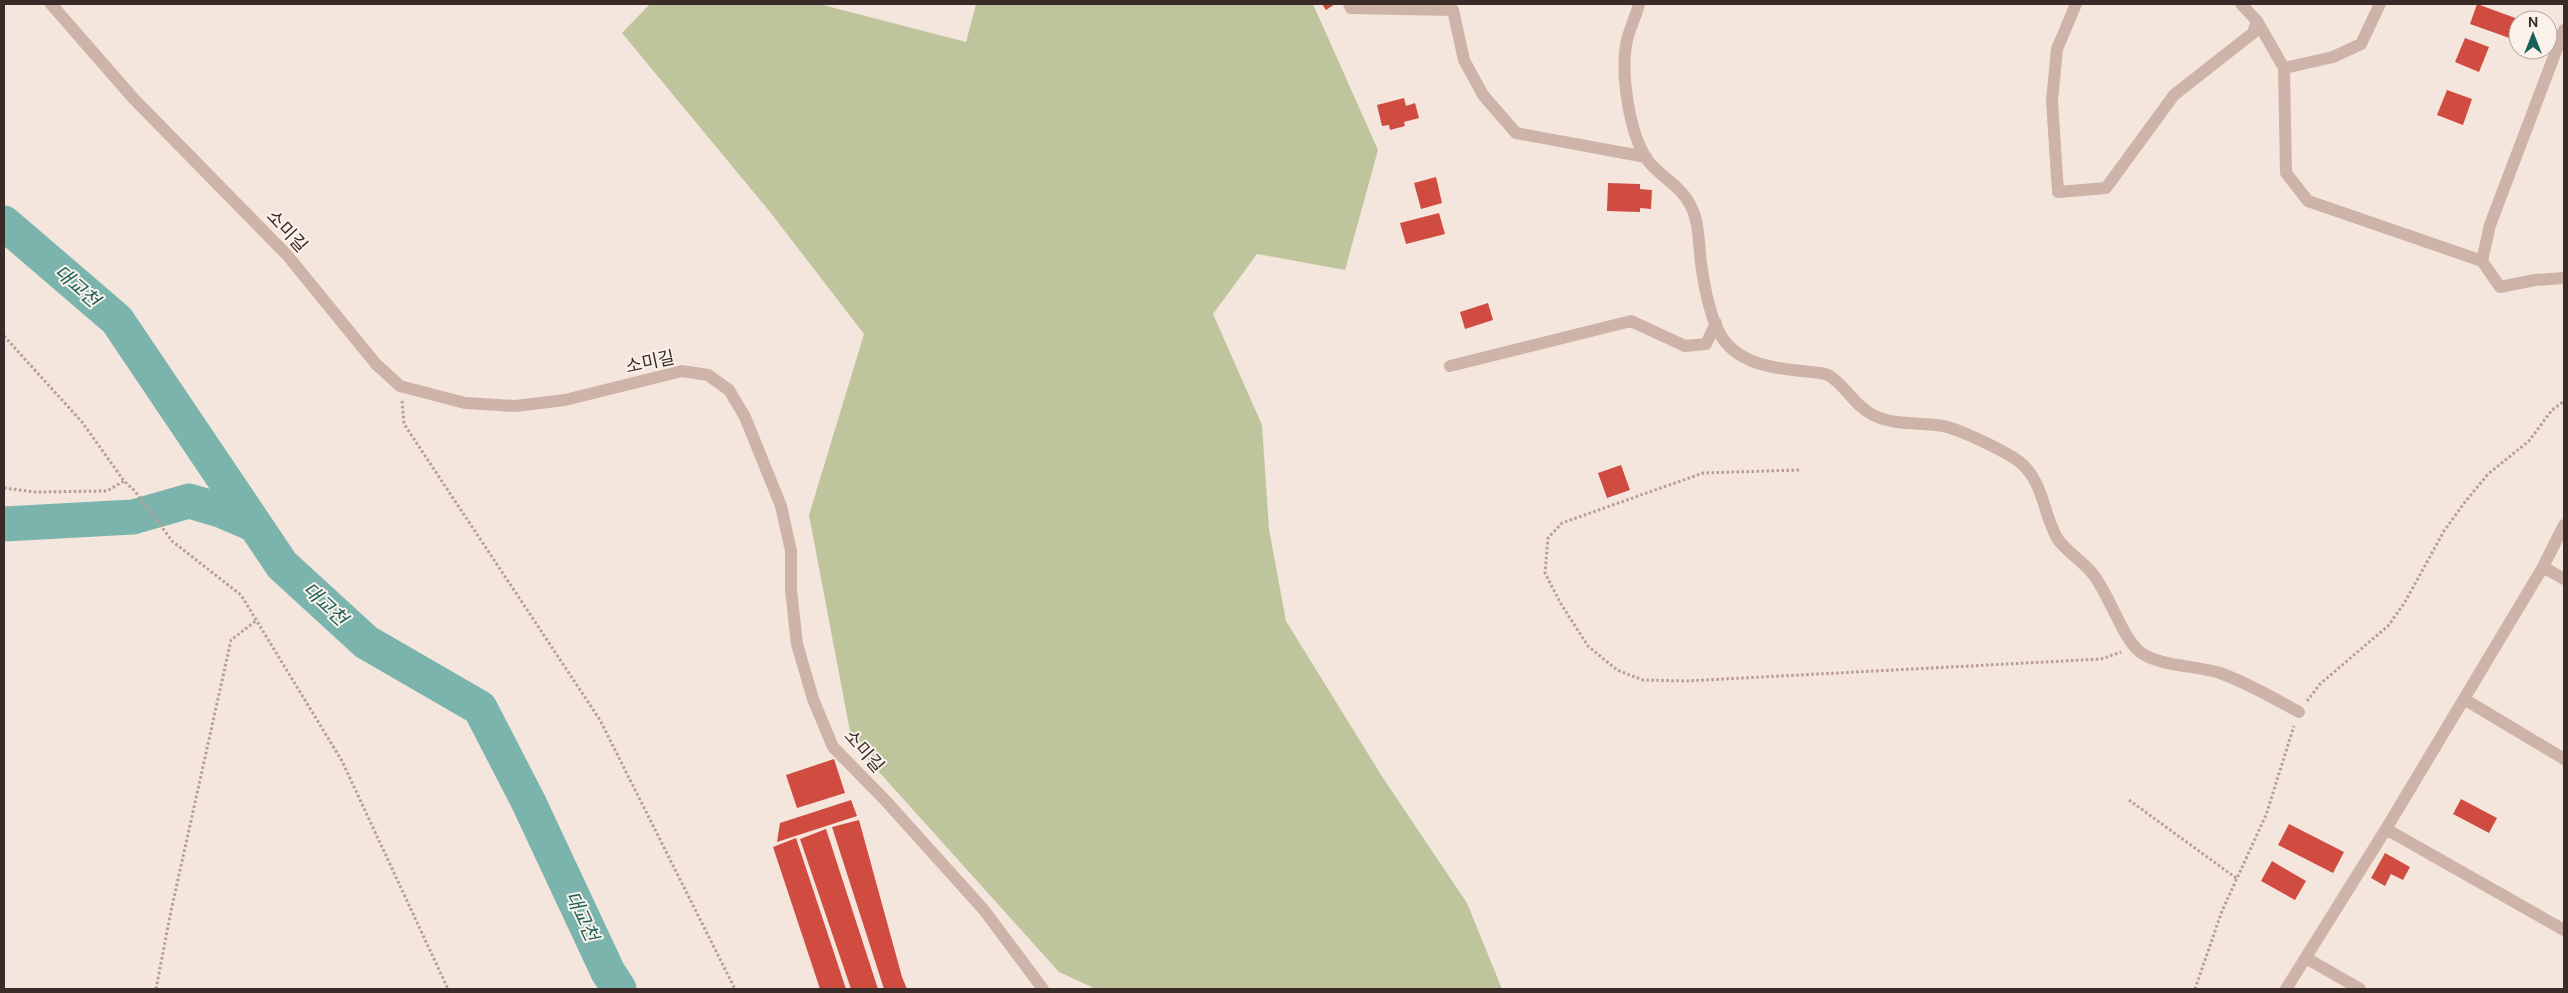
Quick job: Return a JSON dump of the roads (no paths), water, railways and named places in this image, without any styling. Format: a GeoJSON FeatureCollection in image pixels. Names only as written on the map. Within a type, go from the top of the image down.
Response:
{"type":"FeatureCollection","features":[{"type":"Feature","properties":{"kind":"street","name":"소미길"},"geometry":{"type":"LineString","coordinates":[[51,4],[133,98],[287,255],[376,364],[400,386],[465,403],[515,406],[565,400],[682,371],[708,375],[729,390],[745,417],[781,506],[791,552],[797,644],[813,699],[833,747],[885,800],[984,910],[1043,989]]}},
{"type":"Feature","properties":{"kind":"street"},"geometry":{"type":"LineString","coordinates":[[1349,4],[1351,8],[1453,10],[1464,60],[1483,95],[1516,133],[1646,157]]}},
{"type":"Feature","properties":{"kind":"street"},"geometry":{"type":"LineString","coordinates":[[1639,4],[1627,41],[1625,68],[1630,111],[1638,144],[1651,164],[1673,182],[1689,202],[1697,225],[1702,270],[1716,323],[1720,334],[1735,352],[1754,362],[1775,368],[1827,374],[1841,385],[1855,403],[1874,415],[1895,423],[1947,427],[1993,447],[2022,464],[2039,486],[2058,539],[2092,572],[2140,652],[2158,660],[2219,673],[2254,688],[2299,712]]}},
{"type":"Feature","properties":{"kind":"street"},"geometry":{"type":"LineString","coordinates":[[2076,4],[2057,49],[2052,100],[2058,192],[2106,188],[2174,95],[2253,33],[2257,21]]}},
{"type":"Feature","properties":{"kind":"street"},"geometry":{"type":"LineString","coordinates":[[2241,4],[2257,21],[2284,68],[2286,173],[2308,201],[2482,261],[2500,287],[2535,280],[2564,278]]}},
{"type":"Feature","properties":{"kind":"street"},"geometry":{"type":"LineString","coordinates":[[2284,68],[2333,57],[2361,44],[2380,4]]}},
{"type":"Feature","properties":{"kind":"street"},"geometry":{"type":"LineString","coordinates":[[2482,261],[2490,225],[2564,30]]}},
{"type":"Feature","properties":{"kind":"street"},"geometry":{"type":"LineString","coordinates":[[1450,366],[1631,321],[1685,346],[1706,344],[1716,323]]}},
{"type":"Feature","properties":{"kind":"street"},"geometry":{"type":"LineString","coordinates":[[2286,989],[2386,829],[2464,699],[2543,567],[2564,525]]}},
{"type":"Feature","properties":{"kind":"street"},"geometry":{"type":"LineString","coordinates":[[2543,567],[2564,579]]}},
{"type":"Feature","properties":{"kind":"street"},"geometry":{"type":"LineString","coordinates":[[2464,699],[2564,759]]}},
{"type":"Feature","properties":{"kind":"street"},"geometry":{"type":"LineString","coordinates":[[2386,829],[2564,930]]}},
{"type":"Feature","properties":{"kind":"street"},"geometry":{"type":"LineString","coordinates":[[2306,958],[2360,989]]}},
{"type":"Feature","properties":{"kind":"waterway","name":"대교천"},"geometry":{"type":"LineString","coordinates":[[4,223],[117,320],[282,565],[366,642],[480,708],[528,801],[608,972],[619,989]]}},
{"type":"Feature","properties":{"kind":"waterway"},"geometry":{"type":"LineString","coordinates":[[4,524],[133,517],[189,501],[220,510],[255,525]]}}]}
